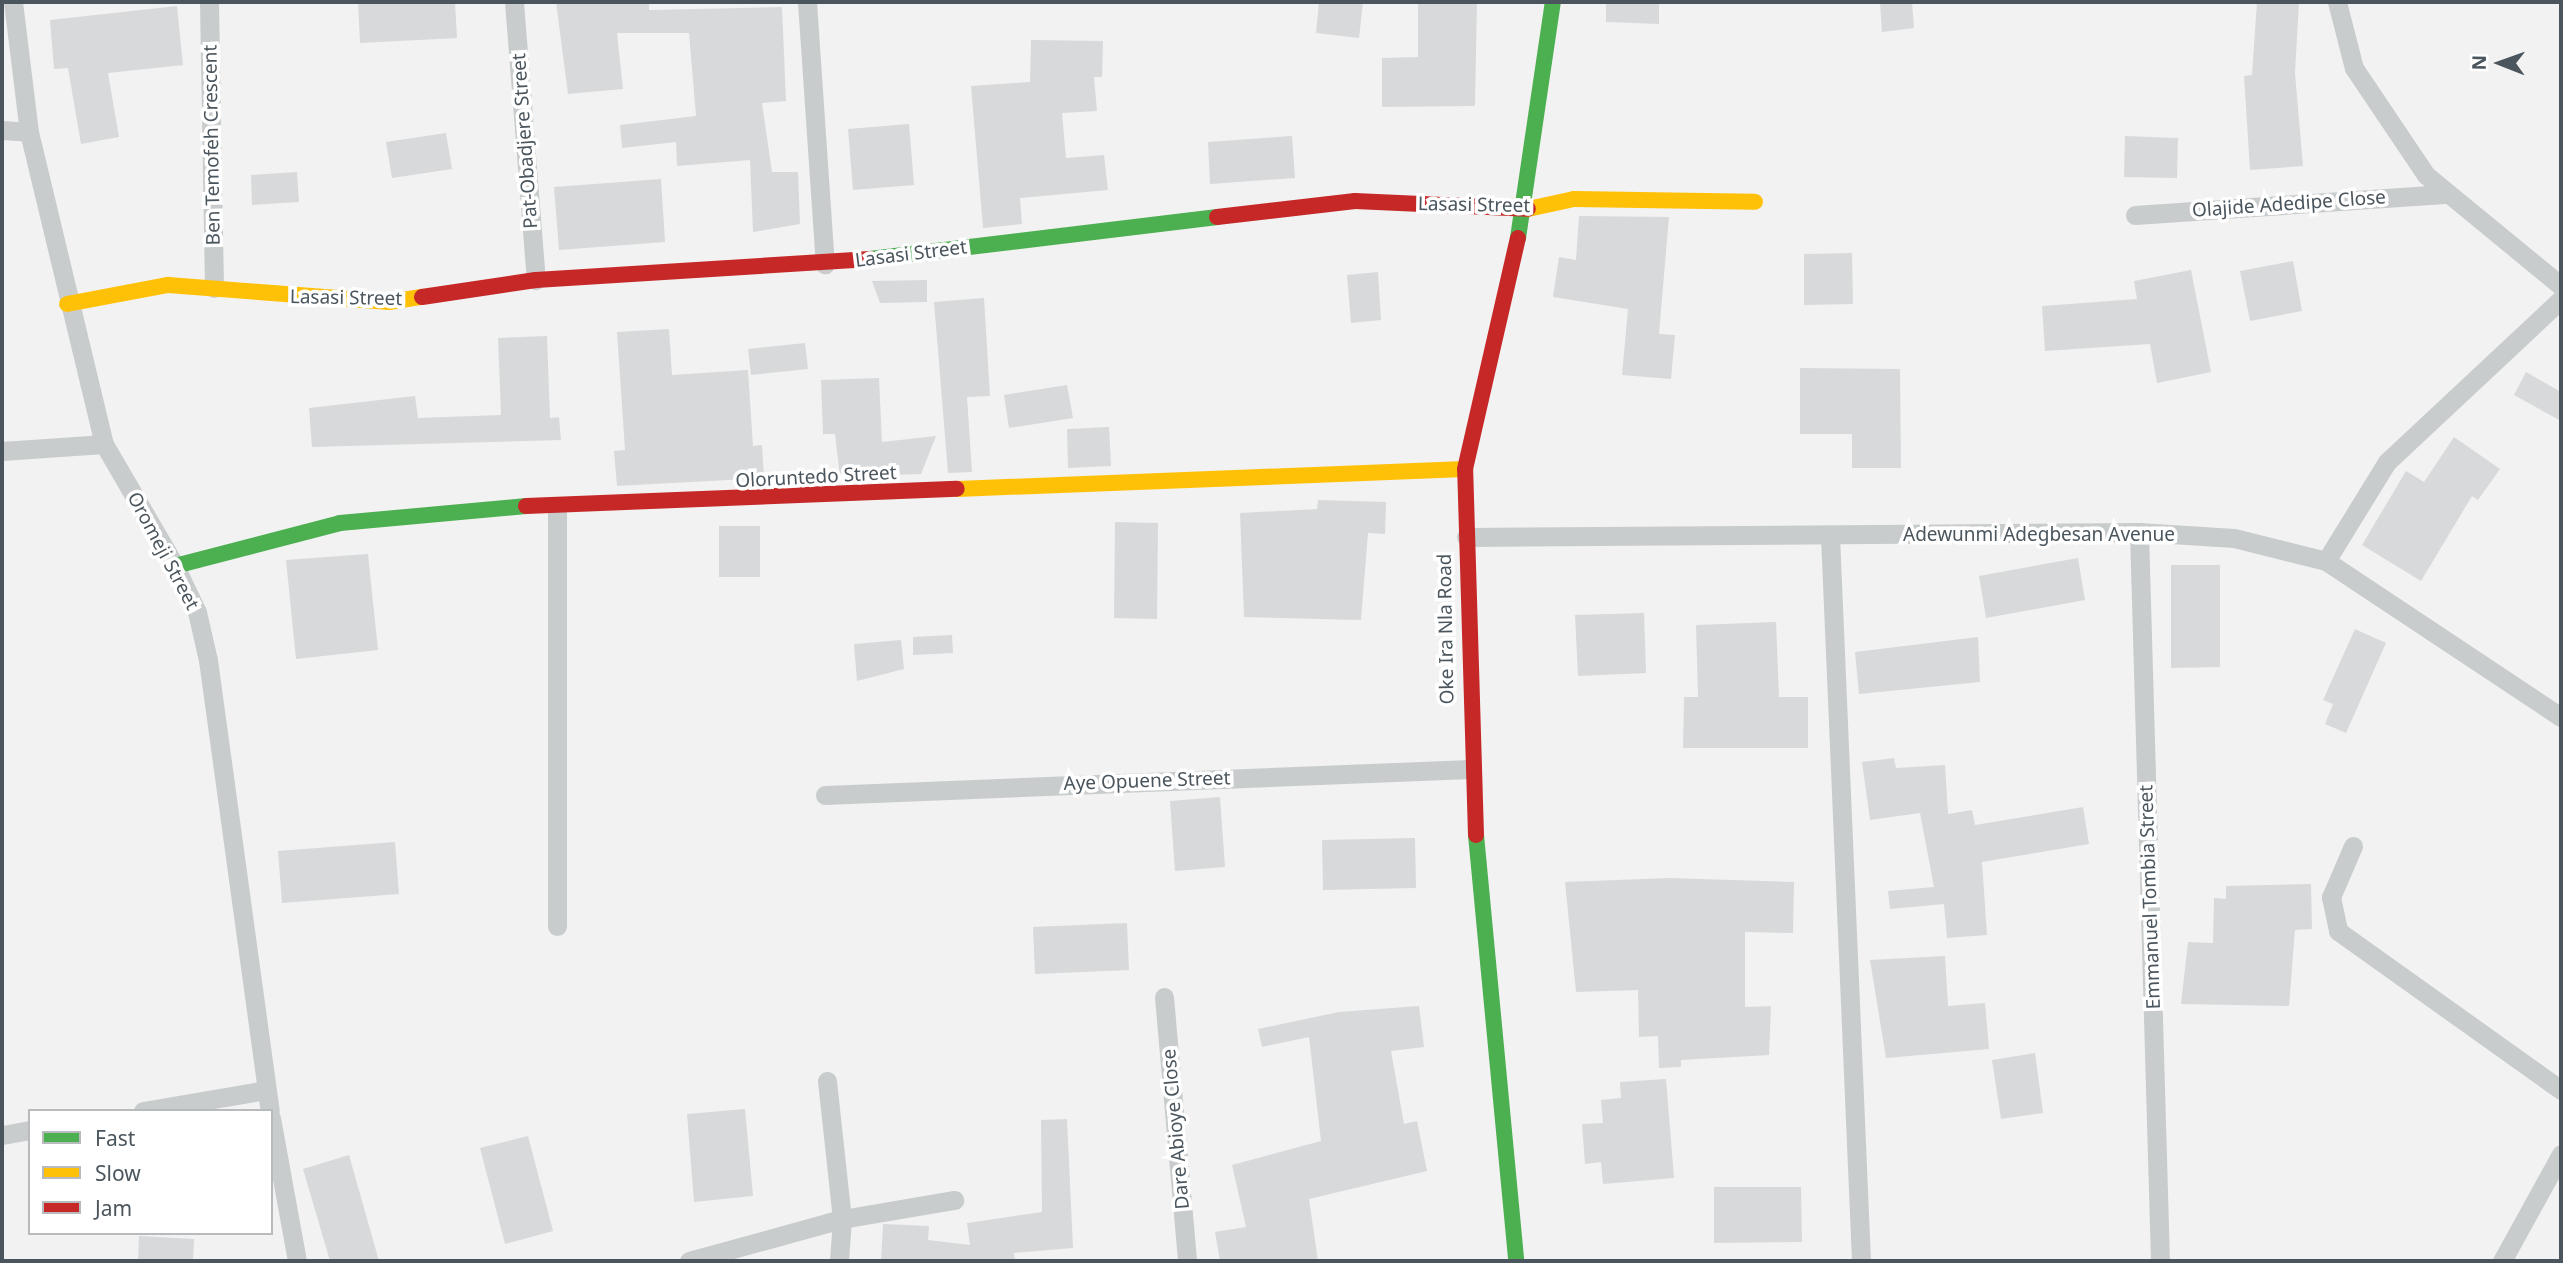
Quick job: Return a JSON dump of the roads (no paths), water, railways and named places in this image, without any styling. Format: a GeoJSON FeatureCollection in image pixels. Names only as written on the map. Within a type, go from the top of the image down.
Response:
{"type":"FeatureCollection","features":[{"type":"Feature","properties":{"kind":"street","name":"Ben Temofeh Crescent"},"geometry":{"type":"LineString","coordinates":[[209,2],[214,288]]}},
{"type":"Feature","properties":{"kind":"street","name":"Pat-Obadjere Street"},"geometry":{"type":"LineString","coordinates":[[514,2],[536,280]]}},
{"type":"Feature","properties":{"kind":"street"},"geometry":{"type":"LineString","coordinates":[[807,2],[825,264]]}},
{"type":"Feature","properties":{"kind":"street","name":"Oke Ira Nla Road"},"geometry":{"type":"LineString","coordinates":[[1516,1261],[1470,769],[1465,468],[1525,210],[1553,2]]}},
{"type":"Feature","properties":{"kind":"street"},"geometry":{"type":"LineString","coordinates":[[2337,2],[2354,68],[2444,194],[2561,286]]}},
{"type":"Feature","properties":{"kind":"street","name":"Oromeji Street"},"geometry":{"type":"LineString","coordinates":[[9,3],[29,132],[67,304],[104,444],[175,566],[197,612],[208,660],[270,1109]]}},
{"type":"Feature","properties":{"kind":"street"},"geometry":{"type":"LineString","coordinates":[[2,130],[29,132]]}},
{"type":"Feature","properties":{"kind":"street","name":"Olajide Adedipe Close"},"geometry":{"type":"LineString","coordinates":[[2135,215],[2444,194]]}},
{"type":"Feature","properties":{"kind":"street","name":"Lasasi Street"},"geometry":{"type":"LineString","coordinates":[[67,304],[157,285],[214,288],[298,300],[389,302],[536,280],[825,264],[1355,201],[1525,210],[1574,199],[1755,202]]}},
{"type":"Feature","properties":{"kind":"street"},"geometry":{"type":"LineString","coordinates":[[2326,561],[2387,461],[2561,299]]}},
{"type":"Feature","properties":{"kind":"street"},"geometry":{"type":"LineString","coordinates":[[2,451],[104,444]]}},
{"type":"Feature","properties":{"kind":"street","name":"Oloruntedo Street"},"geometry":{"type":"LineString","coordinates":[[175,566],[340,523],[452,509],[556,509],[1465,468]]}},
{"type":"Feature","properties":{"kind":"street"},"geometry":{"type":"LineString","coordinates":[[556,509],[557,926]]}},
{"type":"Feature","properties":{"kind":"street","name":"Adewunmi Adegbesan Avenue"},"geometry":{"type":"LineString","coordinates":[[1466,537],[2139,532],[2234,538],[2326,561],[2561,717]]}},
{"type":"Feature","properties":{"kind":"street","name":"Emmanuel Tombia Street"},"geometry":{"type":"LineString","coordinates":[[2139,532],[2160,1261]]}},
{"type":"Feature","properties":{"kind":"street"},"geometry":{"type":"LineString","coordinates":[[1830,536],[1861,1261]]}},
{"type":"Feature","properties":{"kind":"street","name":"Aye Opuene Street"},"geometry":{"type":"LineString","coordinates":[[824,795],[1470,769]]}},
{"type":"Feature","properties":{"kind":"street"},"geometry":{"type":"LineString","coordinates":[[2353,846],[2331,897],[2338,931],[2561,1090]]}},
{"type":"Feature","properties":{"kind":"street","name":"Dare Abioye Close"},"geometry":{"type":"LineString","coordinates":[[1164,998],[1187,1261]]}},
{"type":"Feature","properties":{"kind":"street"},"geometry":{"type":"LineString","coordinates":[[827,1081],[842,1219],[839,1261]]}},
{"type":"Feature","properties":{"kind":"street"},"geometry":{"type":"LineString","coordinates":[[156,1109],[266,1090]]}},
{"type":"Feature","properties":{"kind":"street"},"geometry":{"type":"LineString","coordinates":[[273,1129],[297,1261]]}},
{"type":"Feature","properties":{"kind":"street"},"geometry":{"type":"LineString","coordinates":[[2,1135],[28,1130]]}},
{"type":"Feature","properties":{"kind":"street"},"geometry":{"type":"LineString","coordinates":[[2502,1261],[2561,1154]]}},
{"type":"Feature","properties":{"kind":"street"},"geometry":{"type":"LineString","coordinates":[[689,1261],[842,1219],[954,1199]]}}]}
